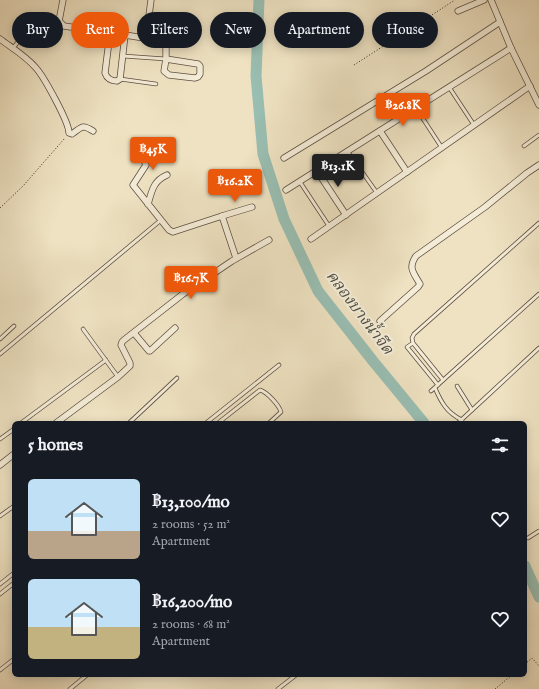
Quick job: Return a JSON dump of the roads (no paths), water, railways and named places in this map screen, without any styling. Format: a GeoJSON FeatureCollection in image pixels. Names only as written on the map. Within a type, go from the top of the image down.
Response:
{"type":"FeatureCollection","features":[{"type":"Feature","properties":{"kind":"street"},"geometry":{"type":"LineString","coordinates":[[63,0],[59,21],[64,26],[71,27]]}},
{"type":"Feature","properties":{"kind":"street"},"geometry":{"type":"LineString","coordinates":[[149,12],[151,0]]}},
{"type":"Feature","properties":{"kind":"street"},"geometry":{"type":"LineString","coordinates":[[458,11],[484,0]]}},
{"type":"Feature","properties":{"kind":"street"},"geometry":{"type":"LineString","coordinates":[[491,0],[511,48],[539,105]]}},
{"type":"Feature","properties":{"kind":"street"},"geometry":{"type":"LineString","coordinates":[[284,158],[426,71],[500,22]]}},
{"type":"Feature","properties":{"kind":"street"},"geometry":{"type":"LineString","coordinates":[[0,39],[37,69],[65,117],[69,133],[72,134],[85,126],[93,131]]}},
{"type":"Feature","properties":{"kind":"street"},"geometry":{"type":"LineString","coordinates":[[108,48],[105,73],[107,78],[117,81],[120,79],[124,48]]}},
{"type":"Feature","properties":{"kind":"street"},"geometry":{"type":"LineString","coordinates":[[166,48],[164,71],[169,75],[195,78],[200,74],[200,66],[198,64],[166,59]]}},
{"type":"Feature","properties":{"kind":"street"},"geometry":{"type":"LineString","coordinates":[[286,190],[511,48]]}},
{"type":"Feature","properties":{"kind":"street"},"geometry":{"type":"LineString","coordinates":[[311,238],[530,86]]}},
{"type":"Feature","properties":{"kind":"street"},"geometry":{"type":"LineString","coordinates":[[380,131],[407,172]]}},
{"type":"Feature","properties":{"kind":"street"},"geometry":{"type":"LineString","coordinates":[[142,156],[146,165],[133,184],[169,230],[173,232],[252,207]]}},
{"type":"Feature","properties":{"kind":"street"},"geometry":{"type":"LineString","coordinates":[[380,321],[420,284],[412,270],[412,263],[416,256],[485,207],[527,172],[539,165]]}},
{"type":"Feature","properties":{"kind":"street"},"geometry":{"type":"LineString","coordinates":[[317,171],[346,215]]}},
{"type":"Feature","properties":{"kind":"street"},"geometry":{"type":"LineString","coordinates":[[148,204],[155,184],[167,175]]}},
{"type":"Feature","properties":{"kind":"street"},"geometry":{"type":"LineString","coordinates":[[222,216],[236,258]]}},
{"type":"Feature","properties":{"kind":"street"},"geometry":{"type":"LineString","coordinates":[[59,421],[118,377],[130,366],[122,342],[183,294],[236,258],[269,240]]}},
{"type":"Feature","properties":{"kind":"street"},"geometry":{"type":"LineString","coordinates":[[134,332],[148,351],[150,351],[176,328]]}},
{"type":"Feature","properties":{"kind":"street"},"geometry":{"type":"LineString","coordinates":[[0,465],[12,456]]}},
{"type":"Feature","properties":{"kind":"lane"},"geometry":{"type":"LineString","coordinates":[[123,56],[166,59]]}},
{"type":"Feature","properties":{"kind":"lane"},"geometry":{"type":"LineString","coordinates":[[120,79],[156,84]]}},
{"type":"Feature","properties":{"kind":"lane"},"geometry":{"type":"LineString","coordinates":[[449,87],[474,125]]}},
{"type":"Feature","properties":{"kind":"lane"},"geometry":{"type":"LineString","coordinates":[[416,108],[442,148]]}},
{"type":"Feature","properties":{"kind":"lane"},"geometry":{"type":"LineString","coordinates":[[524,146],[539,135]]}},
{"type":"Feature","properties":{"kind":"lane"},"geometry":{"type":"LineString","coordinates":[[348,152],[377,193]]}},
{"type":"Feature","properties":{"kind":"lane"},"geometry":{"type":"LineString","coordinates":[[300,182],[329,226]]}},
{"type":"Feature","properties":{"kind":"lane"},"geometry":{"type":"LineString","coordinates":[[0,354],[161,220]]}},
{"type":"Feature","properties":{"kind":"lane"},"geometry":{"type":"LineString","coordinates":[[443,380],[413,343],[412,338],[414,334],[539,223]]}},
{"type":"Feature","properties":{"kind":"lane"},"geometry":{"type":"LineString","coordinates":[[431,391],[539,294]]}},
{"type":"Feature","properties":{"kind":"lane"},"geometry":{"type":"LineString","coordinates":[[0,339],[14,326]]}},
{"type":"Feature","properties":{"kind":"lane"},"geometry":{"type":"LineString","coordinates":[[83,329],[118,377]]}},
{"type":"Feature","properties":{"kind":"lane"},"geometry":{"type":"LineString","coordinates":[[413,343],[407,347],[436,386],[443,405],[451,414],[462,420],[539,348]]}},
{"type":"Feature","properties":{"kind":"lane"},"geometry":{"type":"LineString","coordinates":[[25,421],[106,360]]}},
{"type":"Feature","properties":{"kind":"lane"},"geometry":{"type":"LineString","coordinates":[[209,421],[279,366]]}},
{"type":"Feature","properties":{"kind":"lane"},"geometry":{"type":"LineString","coordinates":[[131,421],[177,378]]}},
{"type":"Feature","properties":{"kind":"lane"},"geometry":{"type":"LineString","coordinates":[[457,386],[472,410]]}},
{"type":"Feature","properties":{"kind":"lane"},"geometry":{"type":"LineString","coordinates":[[221,421],[260,390],[264,391],[280,408],[281,412],[272,421]]}},
{"type":"Feature","properties":{"kind":"lane"},"geometry":{"type":"LineString","coordinates":[[0,439],[12,430]]}},
{"type":"Feature","properties":{"kind":"lane"},"geometry":{"type":"LineString","coordinates":[[0,516],[12,507]]}},
{"type":"Feature","properties":{"kind":"lane"},"geometry":{"type":"LineString","coordinates":[[528,538],[539,531]]}},
{"type":"Feature","properties":{"kind":"lane"},"geometry":{"type":"LineString","coordinates":[[0,584],[12,575]]}},
{"type":"Feature","properties":{"kind":"lane"},"geometry":{"type":"LineString","coordinates":[[0,594],[12,585]]}},
{"type":"Feature","properties":{"kind":"lane"},"geometry":{"type":"LineString","coordinates":[[0,670],[12,661]]}},
{"type":"Feature","properties":{"kind":"lane"},"geometry":{"type":"LineString","coordinates":[[70,689],[85,677]]}},
{"type":"Feature","properties":{"kind":"lane"},"geometry":{"type":"LineString","coordinates":[[278,689],[293,677]]}},
{"type":"Feature","properties":{"kind":"waterway","name":"คลองบางน้ำจืด"},"geometry":{"type":"LineString","coordinates":[[259,0],[256,76],[263,154],[284,219],[318,291],[422,421]]}},
{"type":"Feature","properties":{"kind":"waterway","name":"คลองบางน้ำจืด"},"geometry":{"type":"LineString","coordinates":[[527,570],[539,597]]}}]}
